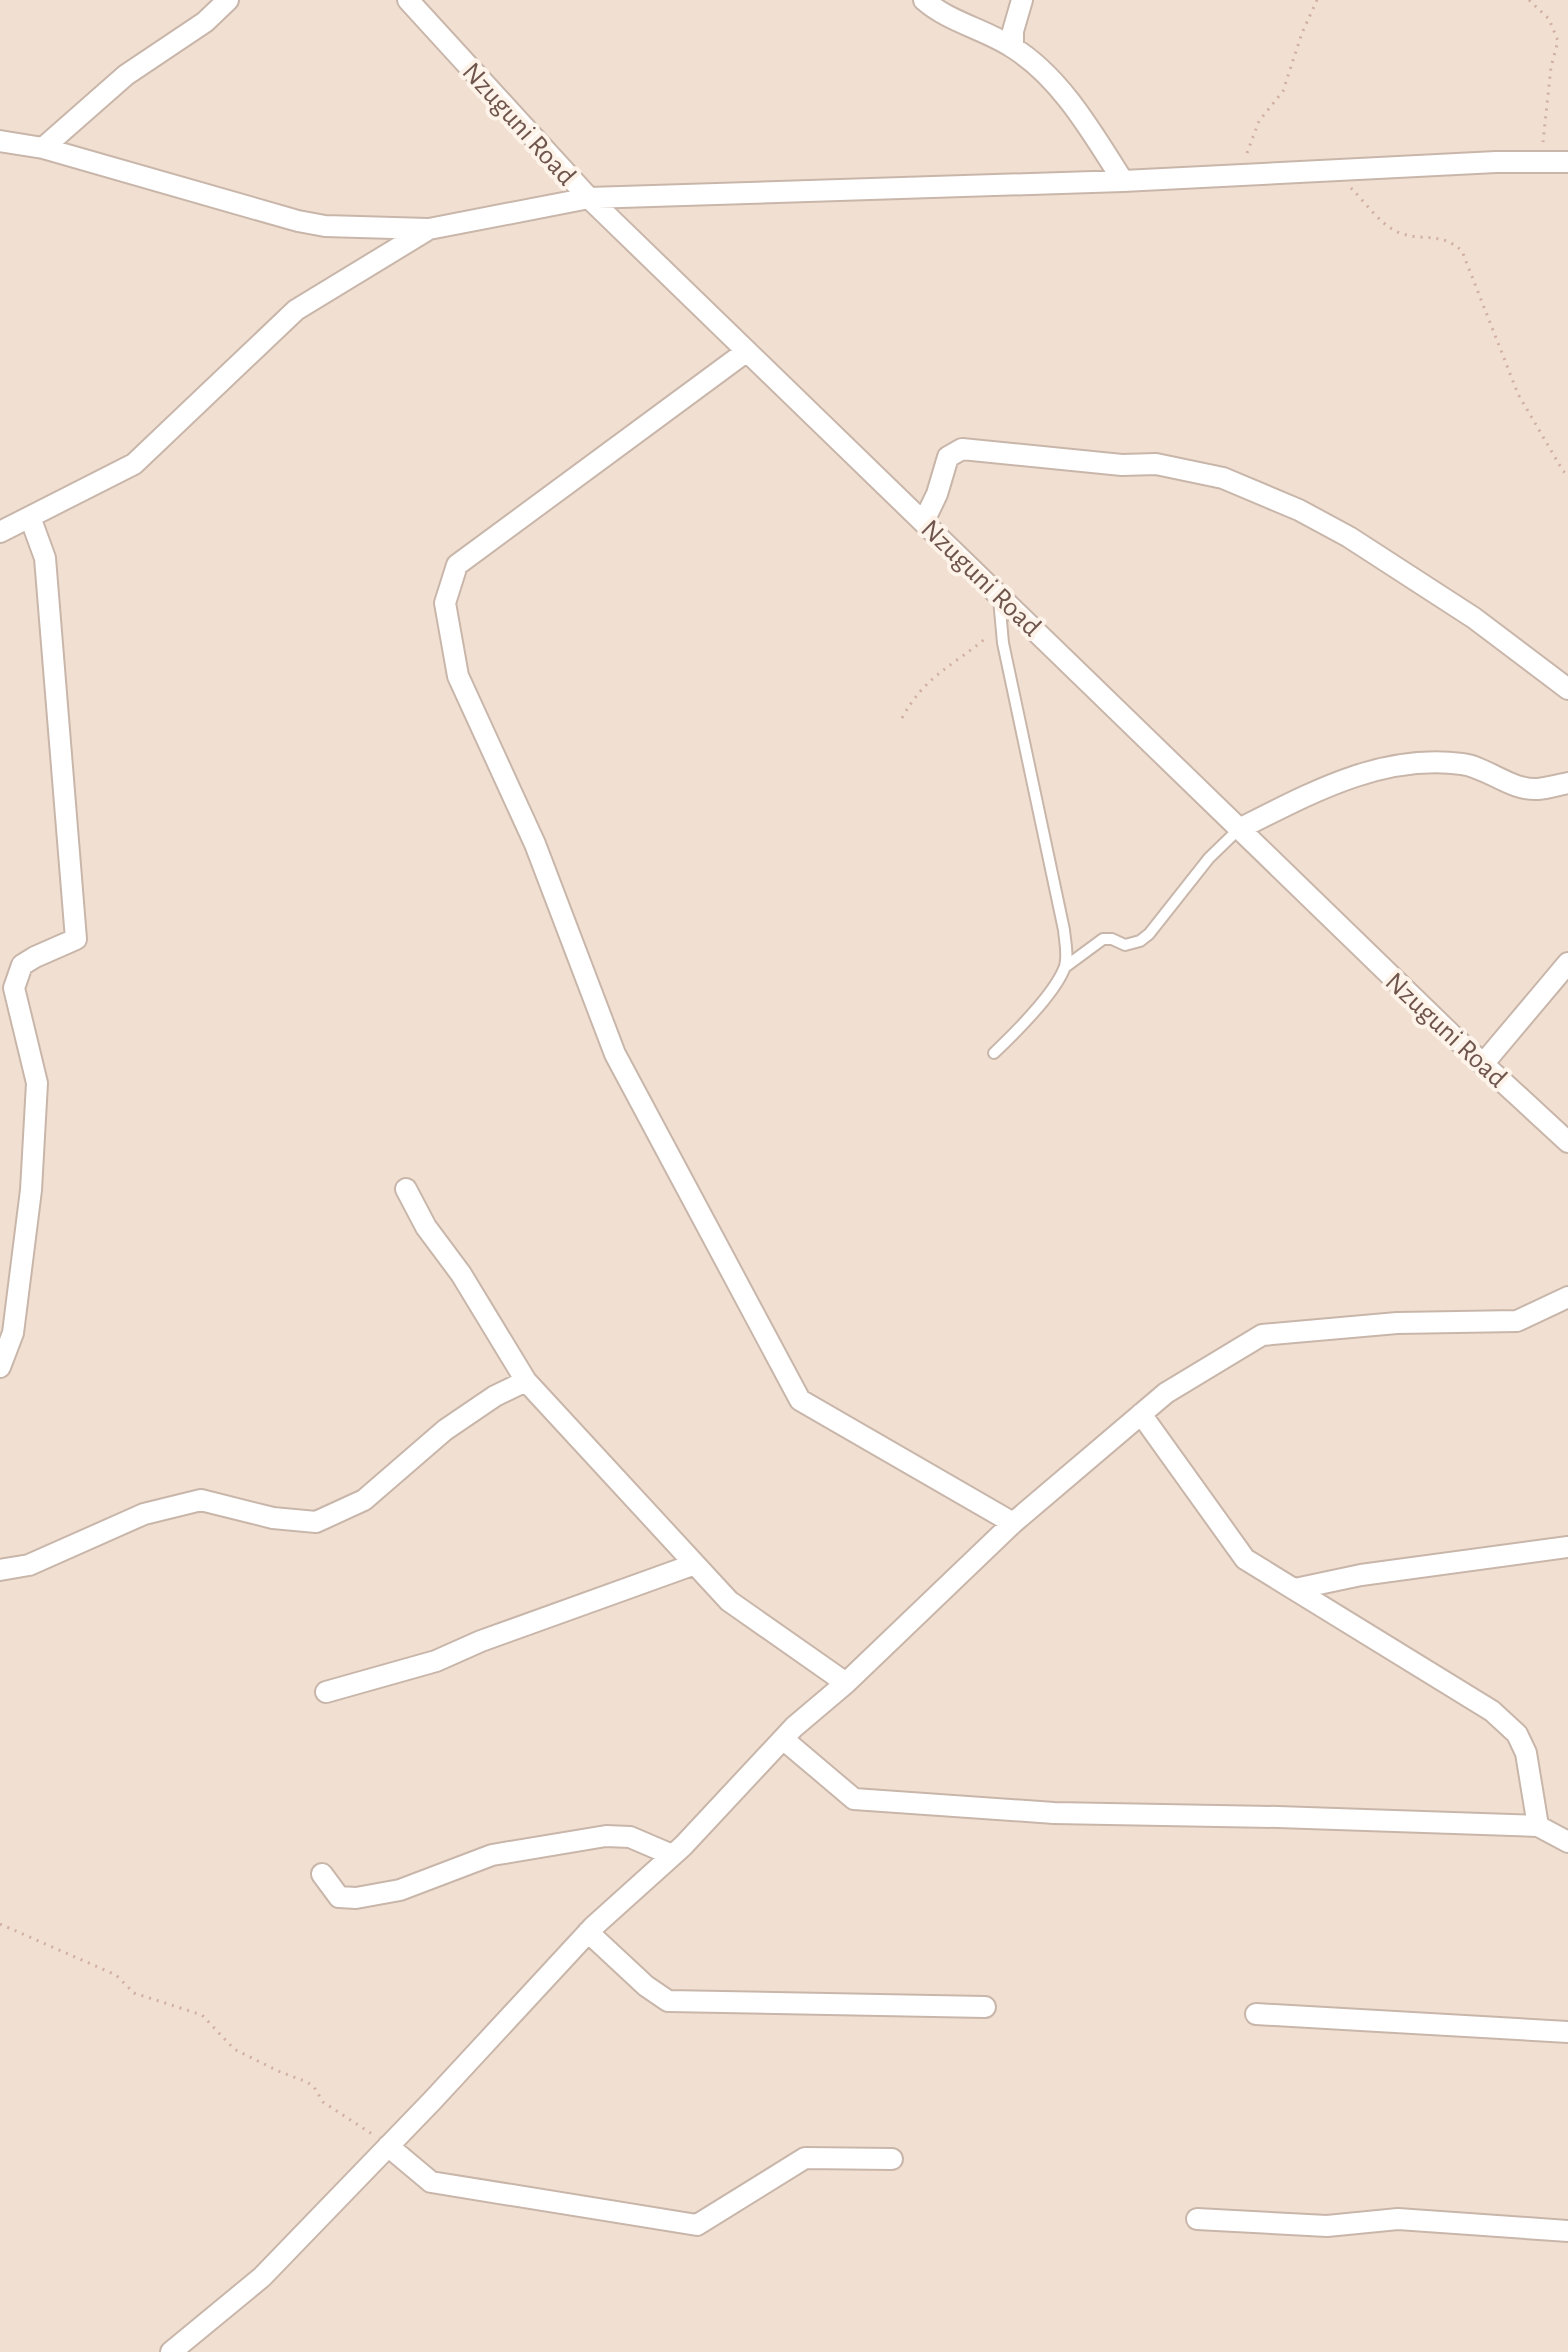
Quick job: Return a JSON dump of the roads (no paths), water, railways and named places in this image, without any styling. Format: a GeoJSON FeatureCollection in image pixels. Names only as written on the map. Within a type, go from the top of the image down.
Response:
{"type":"FeatureCollection","features":[{"type":"Feature","properties":{"kind":"street"},"geometry":{"type":"LineString","coordinates":[[43,148],[126,75],[205,22],[228,0]]}},
{"type":"Feature","properties":{"kind":"street","name":"Nzuguni Road"},"geometry":{"type":"LineString","coordinates":[[408,0],[589,198],[1239,829],[1568,1142]]}},
{"type":"Feature","properties":{"kind":"street"},"geometry":{"type":"LineString","coordinates":[[924,0],[1013,47],[1046,75],[1072,105],[1123,181]]}},
{"type":"Feature","properties":{"kind":"street"},"geometry":{"type":"LineString","coordinates":[[1013,47],[1013,31],[1022,0]]}},
{"type":"Feature","properties":{"kind":"street"},"geometry":{"type":"LineString","coordinates":[[0,141],[43,148],[298,221],[325,226],[429,229],[589,198],[1123,181],[1568,162]]}},
{"type":"Feature","properties":{"kind":"street"},"geometry":{"type":"LineString","coordinates":[[0,532],[134,464],[296,310],[429,229]]}},
{"type":"Feature","properties":{"kind":"street"},"geometry":{"type":"LineString","coordinates":[[747,351],[457,565],[445,603],[458,676],[535,844],[615,1054],[800,1400],[883,1445],[1013,1523]]}},
{"type":"Feature","properties":{"kind":"street"},"geometry":{"type":"LineString","coordinates":[[924,521],[937,494],[948,457],[962,449],[1122,465],[1156,464],[1223,478],[1299,510],[1349,537],[1474,618],[1568,689]]}},
{"type":"Feature","properties":{"kind":"street"},"geometry":{"type":"LineString","coordinates":[[0,1367],[13,1333],[17,1304],[31,1190],[37,1083],[14,988],[22,965],[76,939],[45,558],[30,517]]}},
{"type":"Feature","properties":{"kind":"street"},"geometry":{"type":"LineString","coordinates":[[1239,829],[1357,773],[1402,765],[1465,764],[1535,790],[1568,783]]}},
{"type":"Feature","properties":{"kind":"street"},"geometry":{"type":"LineString","coordinates":[[1483,1064],[1568,963]]}},
{"type":"Feature","properties":{"kind":"street"},"geometry":{"type":"LineString","coordinates":[[406,1189],[426,1227],[461,1274],[526,1381],[729,1601],[846,1683]]}},
{"type":"Feature","properties":{"kind":"street"},"geometry":{"type":"LineString","coordinates":[[171,2352],[262,2277],[588,1932],[672,1855],[783,1739],[1013,1523],[1166,1393],[1262,1335],[1397,1323],[1517,1321],[1568,1297]]}},
{"type":"Feature","properties":{"kind":"street"},"geometry":{"type":"LineString","coordinates":[[0,1570],[29,1565],[144,1514],[201,1500],[273,1518],[316,1522],[364,1500],[445,1430],[495,1396],[526,1381]]}},
{"type":"Feature","properties":{"kind":"street"},"geometry":{"type":"LineString","coordinates":[[1141,1414],[1245,1559],[1492,1711],[1517,1734],[1526,1753],[1538,1826]]}},
{"type":"Feature","properties":{"kind":"street"},"geometry":{"type":"LineString","coordinates":[[1295,1589],[1361,1575],[1568,1547]]}},
{"type":"Feature","properties":{"kind":"street"},"geometry":{"type":"LineString","coordinates":[[326,1692],[436,1661],[481,1641],[695,1564]]}},
{"type":"Feature","properties":{"kind":"street"},"geometry":{"type":"LineString","coordinates":[[783,1739],[854,1799],[1054,1813],[1538,1826],[1568,1842]]}},
{"type":"Feature","properties":{"kind":"street"},"geometry":{"type":"LineString","coordinates":[[322,1874],[339,1897],[356,1898],[400,1890],[492,1855],[606,1836],[630,1837],[672,1855]]}},
{"type":"Feature","properties":{"kind":"street"},"geometry":{"type":"LineString","coordinates":[[588,1932],[646,1986],[668,2001],[985,2007]]}},
{"type":"Feature","properties":{"kind":"street"},"geometry":{"type":"LineString","coordinates":[[1256,2014],[1568,2032]]}},
{"type":"Feature","properties":{"kind":"street"},"geometry":{"type":"LineString","coordinates":[[388,2146],[431,2182],[697,2225],[805,2158],[892,2159]]}},
{"type":"Feature","properties":{"kind":"street"},"geometry":{"type":"LineString","coordinates":[[1197,2219],[1327,2226],[1398,2219],[1568,2231]]}},
{"type":"Feature","properties":{"kind":"lane"},"geometry":{"type":"LineString","coordinates":[[998,593],[1064,930],[1065,967]]}},
{"type":"Feature","properties":{"kind":"lane"},"geometry":{"type":"LineString","coordinates":[[994,1053],[1043,1000],[1065,967],[1103,939],[1125,945],[1140,941],[1209,858],[1239,829]]}}]}
